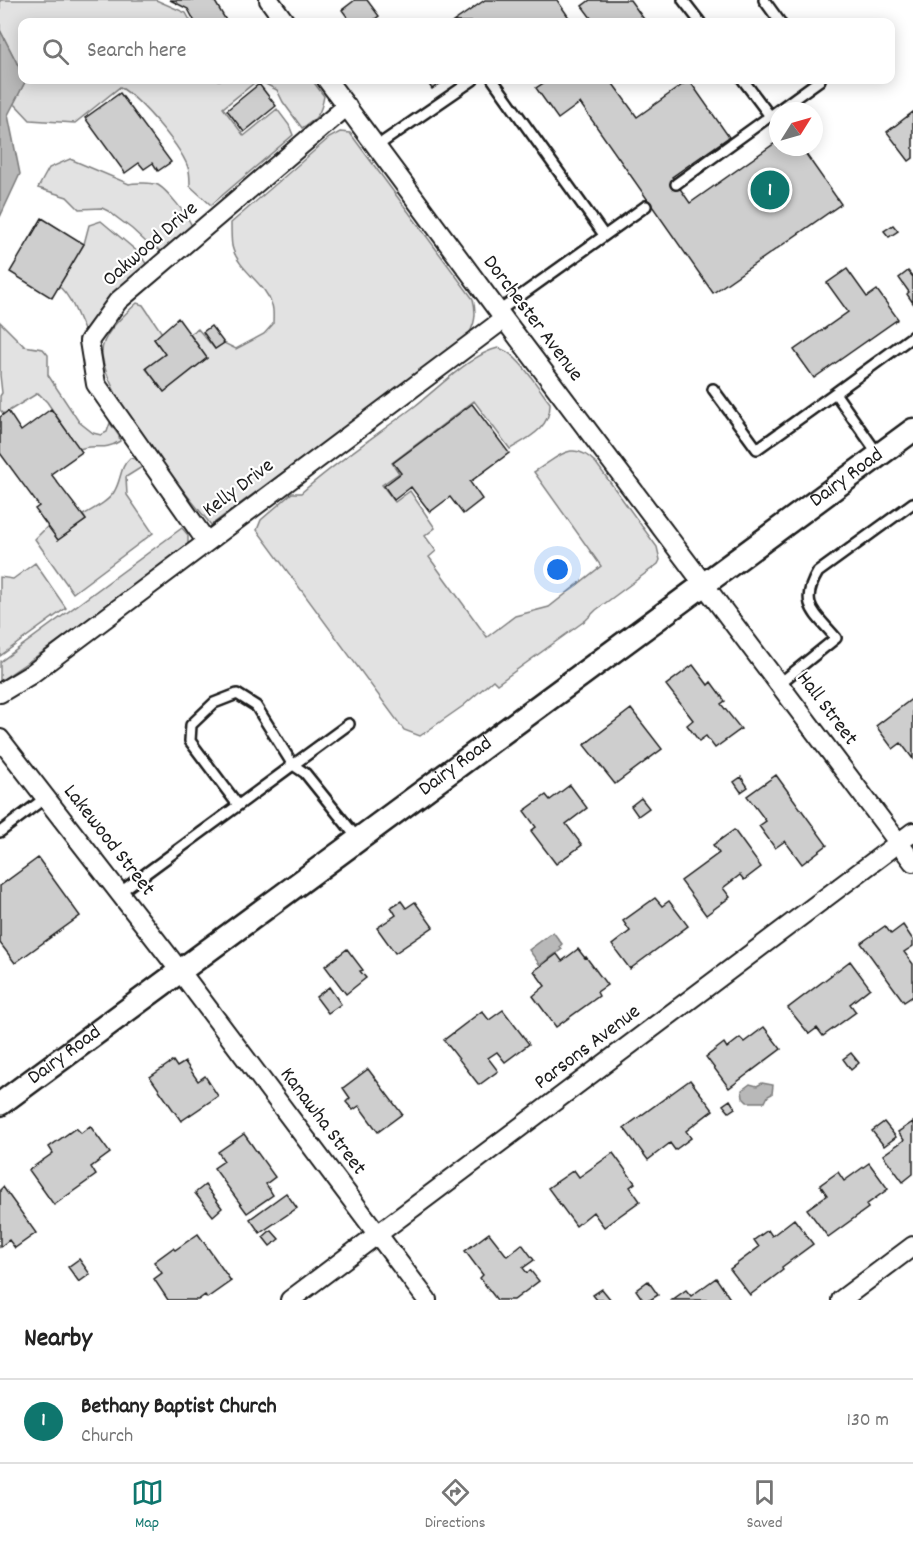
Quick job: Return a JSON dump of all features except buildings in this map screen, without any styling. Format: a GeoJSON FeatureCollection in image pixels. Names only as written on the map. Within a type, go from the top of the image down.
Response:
{"type":"FeatureCollection","features":[{"type":"Feature","properties":{"kind":"street"},"geometry":{"type":"LineString","coordinates":[[269,0],[282,18]]}},
{"type":"Feature","properties":{"kind":"street","name":"Dorchester Avenue"},"geometry":{"type":"LineString","coordinates":[[330,84],[703,583]]}},
{"type":"Feature","properties":{"kind":"street","name":"Oakwood Drive"},"geometry":{"type":"LineString","coordinates":[[206,542],[96,384],[89,341],[118,301],[347,106]]}},
{"type":"Feature","properties":{"kind":"street","name":"Kelly Drive"},"geometry":{"type":"LineString","coordinates":[[0,693],[30,675],[501,315]]}},
{"type":"Feature","properties":{"kind":"street","name":"Dairy Road"},"geometry":{"type":"LineString","coordinates":[[0,1104],[913,430]]}},
{"type":"Feature","properties":{"kind":"street","name":"Hall Street"},"geometry":{"type":"LineString","coordinates":[[703,583],[779,684],[906,838],[913,862]]}},
{"type":"Feature","properties":{"kind":"street","name":"Lakewood Street"},"geometry":{"type":"LineString","coordinates":[[0,740],[180,971]]}},
{"type":"Feature","properties":{"kind":"street","name":"Parsons Avenue"},"geometry":{"type":"LineString","coordinates":[[290,1300],[906,838]]}},
{"type":"Feature","properties":{"kind":"street","name":"Kanawha Street"},"geometry":{"type":"LineString","coordinates":[[180,971],[428,1300]]}},
{"type":"Feature","properties":{"kind":"street"},"geometry":{"type":"LineString","coordinates":[[841,1300],[913,1246]]}},
{"type":"Feature","properties":{"kind":"lane"},"geometry":{"type":"LineString","coordinates":[[683,0],[697,18]]}},
{"type":"Feature","properties":{"kind":"lane"},"geometry":{"type":"LineString","coordinates":[[764,0],[777,18]]}},
{"type":"Feature","properties":{"kind":"lane"},"geometry":{"type":"LineString","coordinates":[[377,146],[467,84]]}},
{"type":"Feature","properties":{"kind":"lane"},"geometry":{"type":"LineString","coordinates":[[496,84],[604,236]]}},
{"type":"Feature","properties":{"kind":"lane"},"geometry":{"type":"LineString","coordinates":[[746,84],[769,115]]}},
{"type":"Feature","properties":{"kind":"lane"},"geometry":{"type":"LineString","coordinates":[[789,102],[814,84]]}},
{"type":"Feature","properties":{"kind":"lane"},"geometry":{"type":"LineString","coordinates":[[676,184],[769,117]]}},
{"type":"Feature","properties":{"kind":"lane"},"geometry":{"type":"LineString","coordinates":[[501,315],[646,206]]}},
{"type":"Feature","properties":{"kind":"lane"},"geometry":{"type":"LineString","coordinates":[[714,389],[757,449],[913,336]]}},
{"type":"Feature","properties":{"kind":"lane"},"geometry":{"type":"LineString","coordinates":[[835,393],[878,455]]}},
{"type":"Feature","properties":{"kind":"lane"},"geometry":{"type":"LineString","coordinates":[[779,684],[836,638],[813,610],[808,600],[810,585],[818,572],[913,504]]}},
{"type":"Feature","properties":{"kind":"lane"},"geometry":{"type":"LineString","coordinates":[[238,806],[190,741],[190,724],[214,704],[237,694],[256,706],[293,765],[305,773],[358,839]]}},
{"type":"Feature","properties":{"kind":"lane"},"geometry":{"type":"LineString","coordinates":[[120,893],[349,724]]}},
{"type":"Feature","properties":{"kind":"lane"},"geometry":{"type":"LineString","coordinates":[[1,828],[45,798]]}},
{"type":"Feature","properties":{"kind":"shaded area"},"geometry":{"type":"Polygon","coordinates":[[[0,0],[156,0],[186,13],[189,18],[18,18],[18,65],[0,30],[0,0]]]}},
{"type":"Feature","properties":{"kind":"shaded area"},"geometry":{"type":"Polygon","coordinates":[[[0,30],[18,65],[18,84],[24,84],[8,115],[20,174],[0,217],[0,30]]]}},
{"type":"Feature","properties":{"kind":"shaded area"},"geometry":{"type":"Polygon","coordinates":[[[24,84],[253,84],[223,108],[244,136],[277,109],[289,125],[293,135],[211,205],[190,186],[189,171],[185,162],[160,125],[139,102],[120,87],[75,123],[30,120],[14,103],[24,84]]]}},
{"type":"Feature","properties":{"kind":"shaded area"},"geometry":{"type":"Polygon","coordinates":[[[266,84],[315,84],[324,96],[320,112],[315,119],[302,128],[277,90],[266,84]]]}},
{"type":"Feature","properties":{"kind":"shaded area"},"geometry":{"type":"Polygon","coordinates":[[[340,132],[350,133],[473,299],[475,314],[472,328],[467,337],[211,525],[164,466],[131,419],[107,374],[102,348],[114,326],[137,303],[143,305],[162,333],[154,339],[165,354],[146,369],[164,392],[207,358],[190,334],[198,329],[215,349],[224,343],[236,349],[264,334],[273,324],[272,305],[264,290],[245,270],[235,255],[232,246],[231,223],[329,138],[340,132]]]}},
{"type":"Feature","properties":{"kind":"shaded area"},"geometry":{"type":"Polygon","coordinates":[[[70,159],[129,184],[158,185],[177,204],[192,226],[163,252],[147,243],[108,211],[102,208],[79,209],[67,197],[38,188],[49,168],[70,159]]]}},
{"type":"Feature","properties":{"kind":"shaded area"},"geometry":{"type":"Polygon","coordinates":[[[101,221],[139,253],[147,265],[117,290],[85,332],[71,302],[59,286],[84,244],[89,225],[101,221]]]}},
{"type":"Feature","properties":{"kind":"shaded area"},"geometry":{"type":"Polygon","coordinates":[[[0,322],[24,346],[43,349],[48,355],[48,375],[79,422],[93,433],[101,435],[107,432],[110,423],[120,441],[104,447],[79,449],[47,402],[38,393],[4,414],[0,410],[2,393],[0,322]]]}},
{"type":"Feature","properties":{"kind":"shaded area"},"geometry":{"type":"Polygon","coordinates":[[[498,348],[513,356],[520,363],[550,403],[543,426],[510,449],[474,401],[392,463],[399,473],[382,485],[395,502],[410,491],[435,528],[425,536],[436,551],[429,557],[487,637],[515,616],[549,607],[601,566],[534,472],[565,452],[580,452],[596,463],[657,547],[660,560],[658,564],[586,620],[497,684],[493,680],[463,706],[420,736],[404,730],[257,530],[261,520],[292,493],[301,493],[466,364],[498,348]]]}},
{"type":"Feature","properties":{"kind":"shaded area"},"geometry":{"type":"Polygon","coordinates":[[[130,458],[136,459],[142,467],[126,477],[127,495],[153,533],[73,593],[35,539],[48,526],[58,540],[86,520],[83,515],[104,502],[114,492],[124,466],[130,458]]]}},
{"type":"Feature","properties":{"kind":"shaded area"},"geometry":{"type":"Polygon","coordinates":[[[182,528],[188,535],[188,546],[0,681],[0,662],[182,528]]]}},
{"type":"Feature","properties":{"kind":"shaded area"},"geometry":{"type":"Polygon","coordinates":[[[35,563],[66,608],[0,656],[0,577],[13,579],[35,563]]]}},
{"type":"Feature","properties":{"kind":"shaded area"},"geometry":{"type":"Polygon","coordinates":[[[553,932],[562,944],[560,946],[562,949],[540,965],[529,950],[553,932]]]}},
{"type":"Feature","properties":{"kind":"shaded area"},"geometry":{"type":"Polygon","coordinates":[[[762,1083],[773,1085],[772,1094],[765,1102],[747,1102],[743,1098],[742,1090],[750,1084],[757,1086],[762,1083]]]}},
{"type":"Feature","properties":{"kind":"place","name":"Bethany Baptist Church"},"geometry":{"type":"Point","coordinates":[770,190]}}]}
